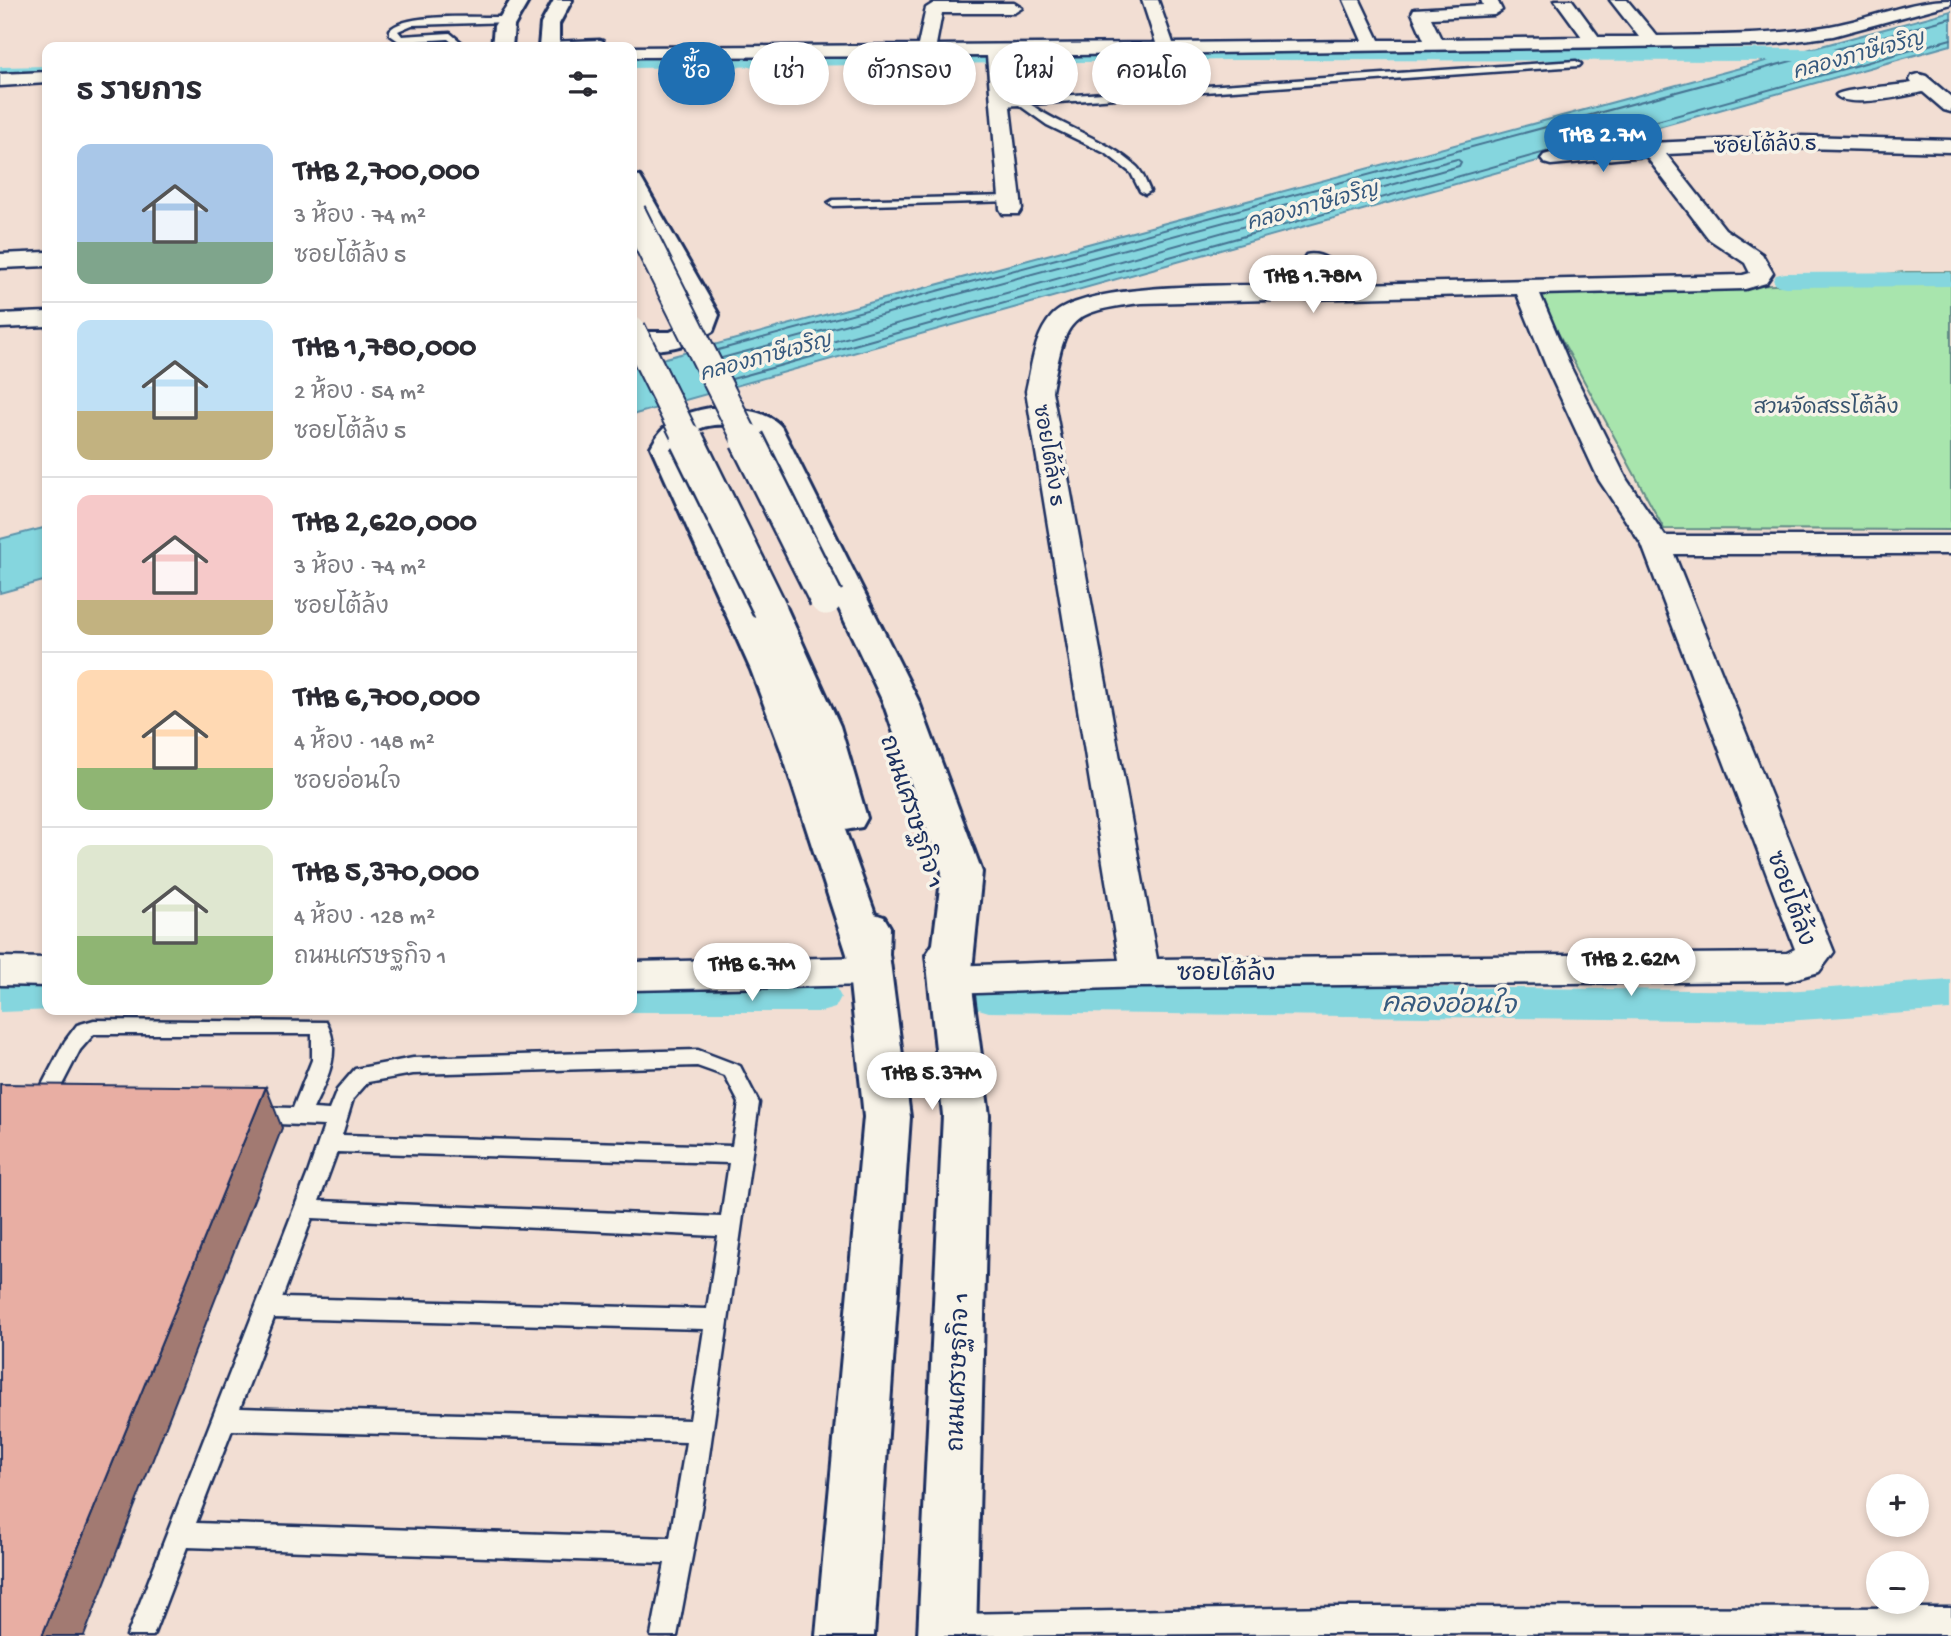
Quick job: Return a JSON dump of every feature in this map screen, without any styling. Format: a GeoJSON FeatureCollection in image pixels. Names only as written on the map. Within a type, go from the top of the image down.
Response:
{"type":"FeatureCollection","features":[{"type":"Feature","properties":{"kind":"main road"},"geometry":{"type":"LineString","coordinates":[[503,42],[508,20],[520,0]]}},
{"type":"Feature","properties":{"kind":"main road"},"geometry":{"type":"LineString","coordinates":[[549,42],[551,24],[563,0]]}},
{"type":"Feature","properties":{"kind":"main road"},"geometry":{"type":"LineString","coordinates":[[637,191],[706,315],[704,325],[683,337],[655,342],[637,340]]}},
{"type":"Feature","properties":{"kind":"main road","name":"ถนนเศรษฐกิจ 1"},"geometry":{"type":"LineString","coordinates":[[637,222],[883,716],[938,878],[966,1115],[947,1632]]}},
{"type":"Feature","properties":{"kind":"main road"},"geometry":{"type":"LineString","coordinates":[[637,339],[771,608],[822,726],[870,886],[870,962],[887,1117],[845,1636]]}},
{"type":"Feature","properties":{"kind":"main road"},"geometry":{"type":"LineString","coordinates":[[870,962],[799,750],[768,670],[666,447],[670,436],[694,421],[710,417],[741,417],[768,428],[901,702],[962,872],[950,980]]}},
{"type":"Feature","properties":{"kind":"street"},"geometry":{"type":"LineString","coordinates":[[1150,0],[1164,42]]}},
{"type":"Feature","properties":{"kind":"street"},"geometry":{"type":"LineString","coordinates":[[1352,0],[1373,46]]}},
{"type":"Feature","properties":{"kind":"street"},"geometry":{"type":"LineString","coordinates":[[1434,45],[1420,13],[1494,10],[1489,0]]}},
{"type":"Feature","properties":{"kind":"street"},"geometry":{"type":"LineString","coordinates":[[1563,0],[1594,42]]}},
{"type":"Feature","properties":{"kind":"street"},"geometry":{"type":"LineString","coordinates":[[1618,0],[1652,41]]}},
{"type":"Feature","properties":{"kind":"street"},"geometry":{"type":"LineString","coordinates":[[1211,48],[1766,40],[1833,31],[1947,0]]}},
{"type":"Feature","properties":{"kind":"street"},"geometry":{"type":"LineString","coordinates":[[928,42],[934,8],[1014,8]]}},
{"type":"Feature","properties":{"kind":"street"},"geometry":{"type":"LineString","coordinates":[[637,52],[843,51]]}},
{"type":"Feature","properties":{"kind":"street"},"geometry":{"type":"LineString","coordinates":[[0,68],[42,68]]}},
{"type":"Feature","properties":{"kind":"street"},"geometry":{"type":"LineString","coordinates":[[0,80],[42,78]]}},
{"type":"Feature","properties":{"kind":"street"},"geometry":{"type":"LineString","coordinates":[[1845,95],[1885,94],[1922,83],[1951,106]]}},
{"type":"Feature","properties":{"kind":"street"},"geometry":{"type":"LineString","coordinates":[[1010,204],[1011,105]]}},
{"type":"Feature","properties":{"kind":"street","name":"ซอยโต้ล้ง 5"},"geometry":{"type":"LineString","coordinates":[[1651,149],[1802,142],[1951,146]]}},
{"type":"Feature","properties":{"kind":"street"},"geometry":{"type":"LineString","coordinates":[[1551,159],[1651,149]]}},
{"type":"Feature","properties":{"kind":"street","name":"ซอยโต้ล้ง 5"},"geometry":{"type":"LineString","coordinates":[[1140,973],[1039,391],[1058,324],[1070,313],[1115,299],[1141,296],[1478,286],[1526,288],[1726,284],[1758,278],[1762,273],[1754,259],[1717,234],[1651,149]]}},
{"type":"Feature","properties":{"kind":"street"},"geometry":{"type":"LineString","coordinates":[[0,261],[42,259]]}},
{"type":"Feature","properties":{"kind":"street"},"geometry":{"type":"LineString","coordinates":[[1314,260],[1352,291]]}},
{"type":"Feature","properties":{"kind":"street"},"geometry":{"type":"LineString","coordinates":[[1526,288],[1559,368],[1613,480],[1656,545],[1951,545]]}},
{"type":"Feature","properties":{"kind":"street"},"geometry":{"type":"LineString","coordinates":[[0,321],[42,319]]}},
{"type":"Feature","properties":{"kind":"street","name":"ซอยโต้ล้ง"},"geometry":{"type":"LineString","coordinates":[[950,980],[1140,973],[1787,967],[1805,962],[1815,952],[1656,545]]}},
{"type":"Feature","properties":{"kind":"street"},"geometry":{"type":"LineString","coordinates":[[637,976],[870,962]]}},
{"type":"Feature","properties":{"kind":"street"},"geometry":{"type":"LineString","coordinates":[[0,971],[42,972]]}},
{"type":"Feature","properties":{"kind":"lane"},"geometry":{"type":"LineString","coordinates":[[457,42],[450,36],[400,39],[394,35],[394,30],[405,23],[508,20]]}},
{"type":"Feature","properties":{"kind":"lane"},"geometry":{"type":"LineString","coordinates":[[450,36],[454,21]]}},
{"type":"Feature","properties":{"kind":"lane"},"geometry":{"type":"LineString","coordinates":[[1078,97],[1576,64]]}},
{"type":"Feature","properties":{"kind":"lane"},"geometry":{"type":"LineString","coordinates":[[1016,105],[1111,152],[1135,171],[1145,191]]}},
{"type":"Feature","properties":{"kind":"lane"},"geometry":{"type":"LineString","coordinates":[[833,203],[1010,204]]}},
{"type":"Feature","properties":{"kind":"lane"},"geometry":{"type":"LineString","coordinates":[[68,1108],[34,1107],[84,1030],[94,1027],[319,1027],[324,1036],[324,1058],[300,1116]]}},
{"type":"Feature","properties":{"kind":"lane"},"geometry":{"type":"LineString","coordinates":[[140,1636],[305,1209],[344,1096],[362,1075],[413,1066],[698,1058],[733,1071],[749,1103],[701,1431],[664,1636]]}},
{"type":"Feature","properties":{"kind":"lane"},"geometry":{"type":"LineString","coordinates":[[232,1114],[336,1118]]}},
{"type":"Feature","properties":{"kind":"lane"},"geometry":{"type":"LineString","coordinates":[[329,1143],[741,1155]]}},
{"type":"Feature","properties":{"kind":"lane"},"geometry":{"type":"LineString","coordinates":[[305,1209],[731,1227]]}},
{"type":"Feature","properties":{"kind":"lane"},"geometry":{"type":"LineString","coordinates":[[267,1308],[717,1319]]}},
{"type":"Feature","properties":{"kind":"lane"},"geometry":{"type":"LineString","coordinates":[[224,1419],[701,1431]]}},
{"type":"Feature","properties":{"kind":"lane"},"geometry":{"type":"LineString","coordinates":[[179,1535],[681,1551]]}},
{"type":"Feature","properties":{"kind":"lane"},"geometry":{"type":"LineString","coordinates":[[947,1632],[1335,1620],[1951,1621]]}},
{"type":"Feature","properties":{"kind":"green space","name":"สวนจัดสรรโต้ล้ง"},"geometry":{"type":"Polygon","coordinates":[[[1904,272],[1951,272],[1951,530],[1664,529],[1537,294],[1799,284],[1904,272]]]}},
{"type":"Feature","properties":{"kind":"water","name":"คลองภาษีเจริญ"},"geometry":{"type":"Polygon","coordinates":[[[1951,11],[1951,45],[637,414],[637,366],[1951,11]]]}},
{"type":"Feature","properties":{"kind":"water"},"geometry":{"type":"Polygon","coordinates":[[[42,528],[42,581],[0,593],[0,539],[42,528]]]}},
{"type":"Feature","properties":{"kind":"building"},"geometry":{"type":"Polygon","coordinates":[[[0,1084],[266,1087],[42,1636],[0,1636],[0,1084]]]}},
{"type":"Feature","properties":{"kind":"waterway","name":"คลองภาษีเจริญ"},"geometry":{"type":"LineString","coordinates":[[637,62],[1235,54],[1838,55]]}},
{"type":"Feature","properties":{"kind":"waterway"},"geometry":{"type":"LineString","coordinates":[[0,73],[42,72]]}},
{"type":"Feature","properties":{"kind":"waterway"},"geometry":{"type":"LineString","coordinates":[[1785,280],[1951,279]]}},
{"type":"Feature","properties":{"kind":"waterway","name":"คลองอ่อนใจ"},"geometry":{"type":"LineString","coordinates":[[989,997],[1785,1006],[1951,995]]}},
{"type":"Feature","properties":{"kind":"waterway","name":"คลองอ่อนใจ"},"geometry":{"type":"LineString","coordinates":[[0,997],[42,997]]}},
{"type":"Feature","properties":{"kind":"waterway","name":"คลองอ่อนใจ"},"geometry":{"type":"LineString","coordinates":[[637,997],[821,997]]}}]}
